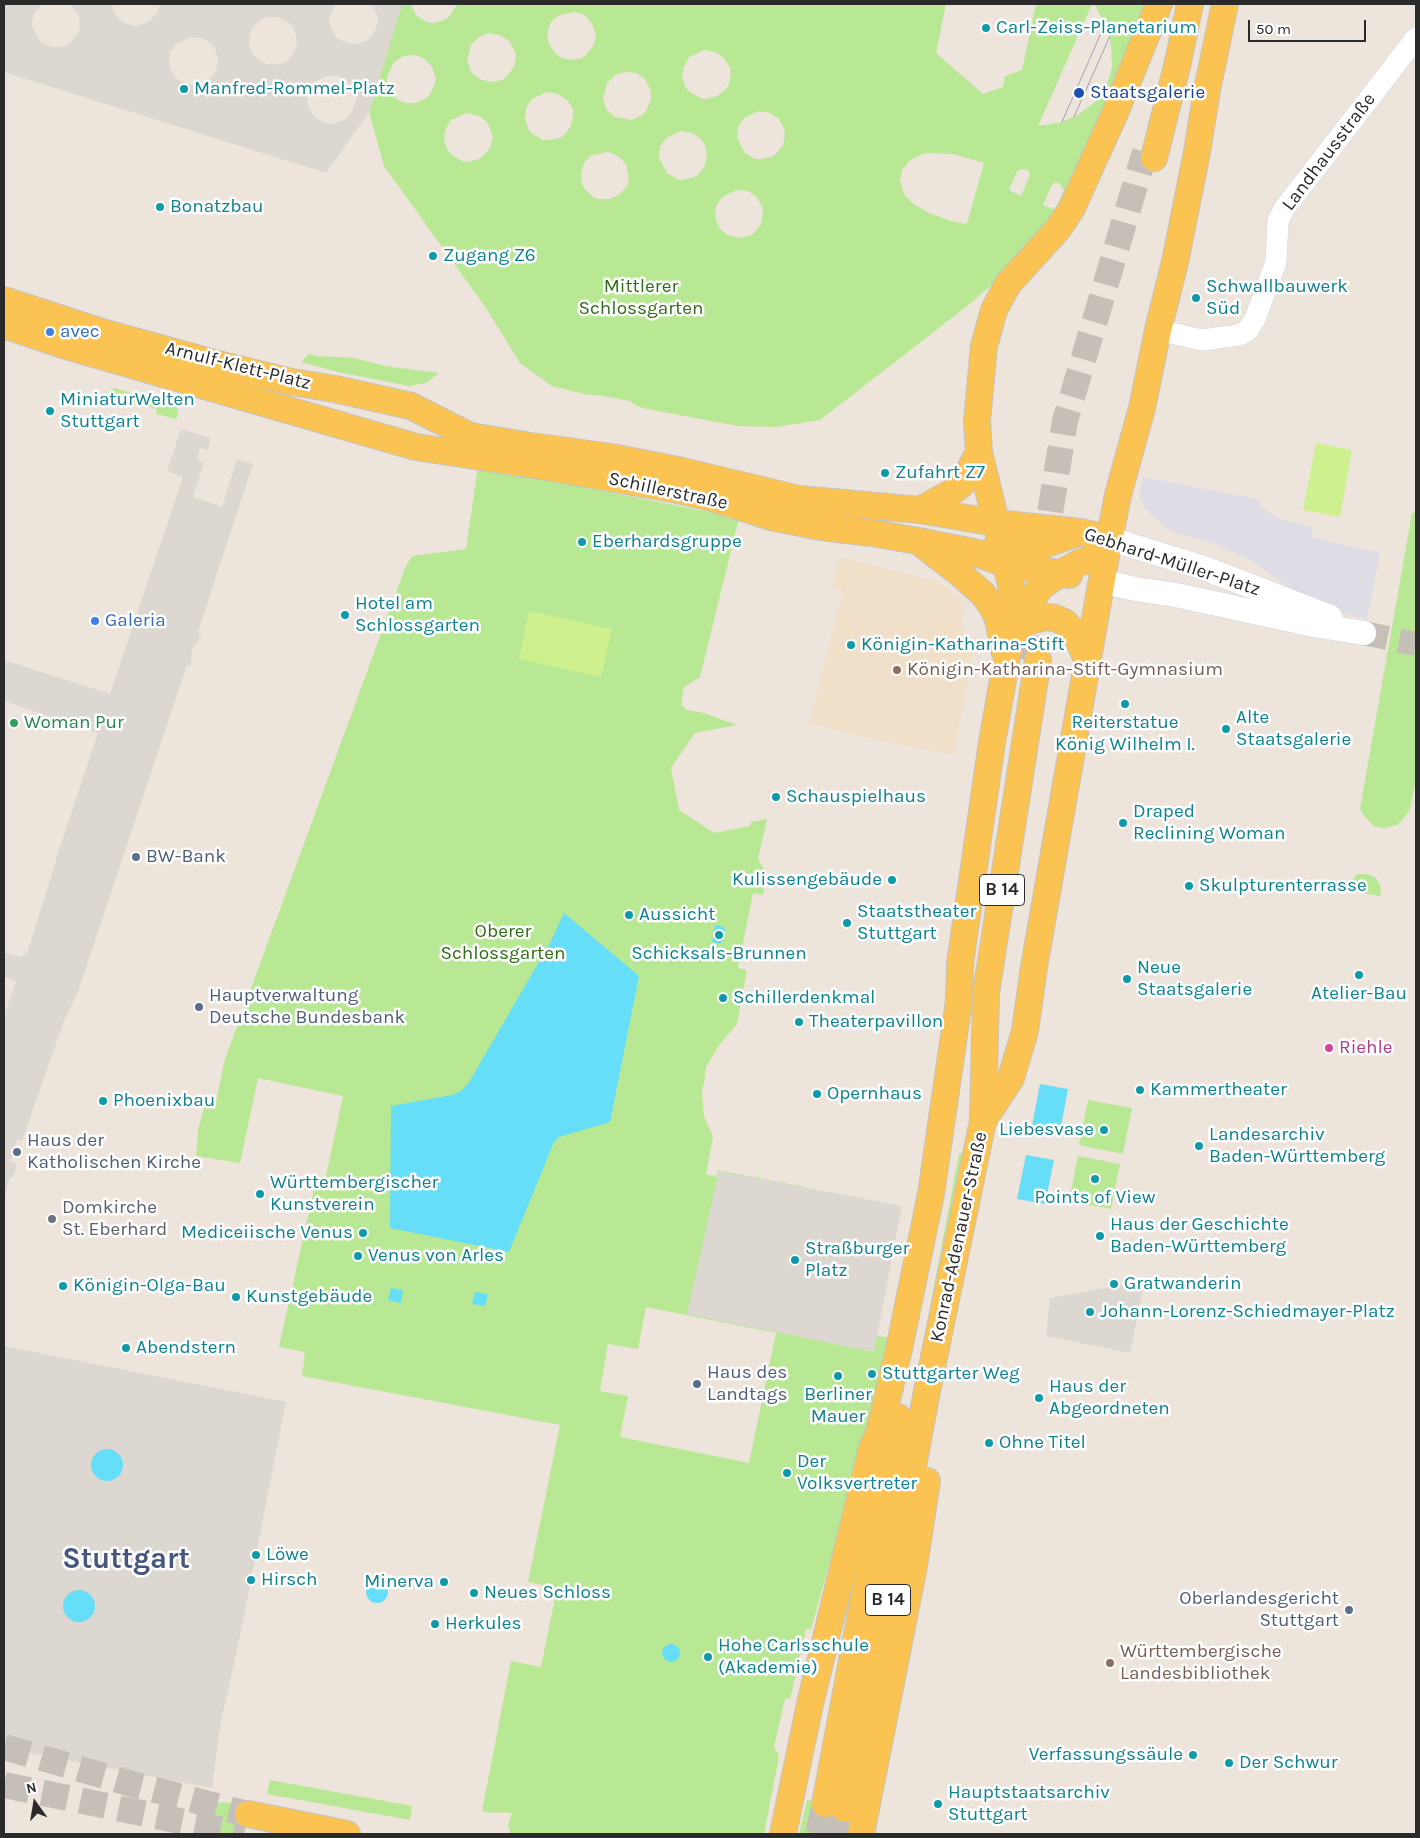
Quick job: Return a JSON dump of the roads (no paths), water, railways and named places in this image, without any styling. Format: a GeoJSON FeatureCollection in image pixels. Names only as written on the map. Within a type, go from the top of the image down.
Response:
{"type":"FeatureCollection","features":[{"type":"Feature","properties":{"kind":"main road"},"geometry":{"type":"LineString","coordinates":[[1023,660],[1013,629],[1011,584],[979,452],[978,395],[984,346],[994,310],[1008,284],[1058,229],[1072,208],[1115,113],[1159,4]]}},
{"type":"Feature","properties":{"kind":"main road"},"geometry":{"type":"LineString","coordinates":[[1182,4],[1149,155],[1178,62],[1190,4]]}},
{"type":"Feature","properties":{"kind":"main road"},"geometry":{"type":"LineString","coordinates":[[984,1121],[1011,1078],[1025,1031],[1037,948],[1088,661],[1098,574],[1142,408],[1158,330],[1175,262],[1225,4]]}},
{"type":"Feature","properties":{"kind":"main road","name":"Arnulf-Klett-Platz"},"geometry":{"type":"LineString","coordinates":[[4,300],[102,332],[214,363],[292,382],[335,389],[411,406],[470,436]]}},
{"type":"Feature","properties":{"kind":"main road","name":"Arnulf-Klett-Platz"},"geometry":{"type":"LineString","coordinates":[[4,325],[416,447]]}},
{"type":"Feature","properties":{"kind":"main road"},"geometry":{"type":"LineString","coordinates":[[373,435],[410,434],[445,424]]}},
{"type":"Feature","properties":{"kind":"main road","name":"Schillerstraße"},"geometry":{"type":"LineString","coordinates":[[470,436],[611,457],[678,470],[799,499],[890,508]]}},
{"type":"Feature","properties":{"kind":"main road","name":"Schillerstraße"},"geometry":{"type":"LineString","coordinates":[[416,447],[548,467],[678,490],[712,498],[771,517],[821,527],[918,541]]}},
{"type":"Feature","properties":{"kind":"main road"},"geometry":{"type":"LineString","coordinates":[[920,510],[949,494],[962,484],[979,452]]}},
{"type":"Feature","properties":{"kind":"main road"},"geometry":{"type":"LineString","coordinates":[[1004,557],[1037,547],[1118,495]]}},
{"type":"Feature","properties":{"kind":"main road"},"geometry":{"type":"LineString","coordinates":[[1098,574],[1138,548],[1124,518],[1118,495]]}},
{"type":"Feature","properties":{"kind":"main road","name":"Gebhard-Müller-Platz"},"geometry":{"type":"LineString","coordinates":[[890,508],[993,511],[1060,533],[1098,574]]}},
{"type":"Feature","properties":{"kind":"main road"},"geometry":{"type":"LineString","coordinates":[[1060,533],[1098,574]]}},
{"type":"Feature","properties":{"kind":"main road"},"geometry":{"type":"LineString","coordinates":[[918,541],[974,586],[991,605],[1001,630],[1023,660]]}},
{"type":"Feature","properties":{"kind":"main road","name":"Gebhard-Müller-Platz"},"geometry":{"type":"LineString","coordinates":[[918,541],[1004,557],[1059,574],[1098,574],[1135,589],[1176,595],[1314,625],[1361,632],[1332,618],[1204,568],[1138,548]]}},
{"type":"Feature","properties":{"kind":"main road"},"geometry":{"type":"LineString","coordinates":[[1013,629],[1033,596],[1042,586],[1059,574]]}},
{"type":"Feature","properties":{"kind":"main road"},"geometry":{"type":"LineString","coordinates":[[1013,629],[1026,622],[1046,617],[1055,618],[1064,622],[1076,632],[1088,661]]}},
{"type":"Feature","properties":{"kind":"main road","name":"Konrad-Adenauer-Straße"},"geometry":{"type":"LineString","coordinates":[[1023,660],[986,992],[984,1121],[927,1391],[888,1601],[835,1807],[904,1355],[930,1259],[1023,660]]}},
{"type":"Feature","properties":{"kind":"main road","name":"B 14"},"geometry":{"type":"LineString","coordinates":[[783,1834],[810,1704],[872,1448],[879,1433],[904,1355]]}},
{"type":"Feature","properties":{"kind":"main road","name":"B 14"},"geometry":{"type":"LineString","coordinates":[[861,1834],[914,1566],[934,1441],[927,1391]]}},
{"type":"Feature","properties":{"kind":"main road"},"geometry":{"type":"LineString","coordinates":[[248,1814],[347,1834]]}},
{"type":"Feature","properties":{"kind":"street","name":"Landhausstraße"},"geometry":{"type":"LineString","coordinates":[[1158,330],[1202,340],[1239,335],[1248,330],[1255,318],[1276,262],[1276,232],[1278,221],[1284,209],[1416,38]]}},
{"type":"Feature","properties":{"kind":"water"},"geometry":{"type":"Polygon","coordinates":[[[564,913],[639,976],[610,1122],[559,1137],[554,1142],[509,1252],[390,1228],[391,1106],[452,1095],[461,1091],[468,1084],[551,941],[564,913]]]}},
{"type":"Feature","properties":{"kind":"water","name":"Schicksals-Brunnen"},"geometry":{"type":"Polygon","coordinates":[[[715,925],[725,929],[723,940],[720,944],[712,942],[715,925]]]}},
{"type":"Feature","properties":{"kind":"water"},"geometry":{"type":"Polygon","coordinates":[[[1040,1084],[1068,1089],[1060,1132],[1032,1126],[1040,1084]]]}},
{"type":"Feature","properties":{"kind":"water"},"geometry":{"type":"Polygon","coordinates":[[[1026,1155],[1054,1160],[1045,1204],[1017,1199],[1026,1155]]]}},
{"type":"Feature","properties":{"kind":"water"},"geometry":{"type":"Polygon","coordinates":[[[391,1288],[403,1290],[401,1303],[388,1300],[391,1288]]]}},
{"type":"Feature","properties":{"kind":"water"},"geometry":{"type":"Polygon","coordinates":[[[475,1292],[488,1294],[485,1306],[472,1304],[475,1292]]]}},
{"type":"Feature","properties":{"kind":"water"},"geometry":{"type":"Polygon","coordinates":[[[107,1449],[113,1450],[118,1454],[122,1459],[122,1471],[118,1476],[113,1480],[107,1481],[101,1480],[96,1476],[92,1471],[91,1465],[92,1459],[96,1454],[101,1450],[107,1449]]]}},
{"type":"Feature","properties":{"kind":"water"},"geometry":{"type":"Polygon","coordinates":[[[377,1581],[385,1584],[388,1592],[385,1600],[377,1603],[369,1600],[366,1592],[369,1584],[377,1581]]]}},
{"type":"Feature","properties":{"kind":"water"},"geometry":{"type":"Polygon","coordinates":[[[79,1590],[85,1591],[90,1595],[94,1600],[94,1612],[90,1617],[85,1621],[79,1622],[73,1621],[68,1617],[64,1612],[63,1606],[64,1600],[68,1595],[73,1591],[79,1590]]]}},
{"type":"Feature","properties":{"kind":"water"},"geometry":{"type":"Polygon","coordinates":[[[671,1644],[677,1647],[680,1653],[677,1659],[671,1662],[665,1659],[662,1653],[665,1647],[671,1644]]]}},
{"type":"Feature","properties":{"kind":"tunnel"},"geometry":{"type":"LineString","coordinates":[[1044,550],[1065,421],[1145,152]]}},
{"type":"Feature","properties":{"kind":"tunnel"},"geometry":{"type":"LineString","coordinates":[[1026,660],[1035,601]]}},
{"type":"Feature","properties":{"kind":"tunnel"},"geometry":{"type":"LineString","coordinates":[[1364,633],[1416,644]]}},
{"type":"Feature","properties":{"kind":"tunnel"},"geometry":{"type":"LineString","coordinates":[[4,1747],[132,1784],[248,1814]]}},
{"type":"Feature","properties":{"kind":"tunnel"},"geometry":{"type":"LineString","coordinates":[[4,1785],[244,1834]]}},
{"type":"Feature","properties":{"kind":"tunnel"},"geometry":{"type":"LineString","coordinates":[[818,1834],[825,1804]]}},
{"type":"Feature","properties":{"kind":"tunnel"},"geometry":{"type":"LineString","coordinates":[[840,1834],[845,1809]]}},
{"type":"Feature","properties":{"kind":"tram line"},"geometry":{"type":"LineString","coordinates":[[1062,122],[1105,24]]}},
{"type":"Feature","properties":{"kind":"tram line"},"geometry":{"type":"LineString","coordinates":[[1074,117],[1110,36]]}},
{"type":"Feature","properties":{"kind":"place","name":"Carl-Zeiss-Planetarium"},"geometry":{"type":"Point","coordinates":[986,28]}},
{"type":"Feature","properties":{"kind":"place","name":"Manfred-Rommel-Platz"},"geometry":{"type":"Point","coordinates":[184,89]}},
{"type":"Feature","properties":{"kind":"place","name":"Staatsgalerie"},"geometry":{"type":"Point","coordinates":[1079,93]}},
{"type":"Feature","properties":{"kind":"place","name":"Bonatzbau"},"geometry":{"type":"Point","coordinates":[160,207]}},
{"type":"Feature","properties":{"kind":"place","name":"Zugang Z6"},"geometry":{"type":"Point","coordinates":[433,256]}},
{"type":"Feature","properties":{"kind":"place","name":"Schwallbauwerk Süd"},"geometry":{"type":"Point","coordinates":[1196,298]}},
{"type":"Feature","properties":{"kind":"place","name":"avec"},"geometry":{"type":"Point","coordinates":[50,332]}},
{"type":"Feature","properties":{"kind":"place","name":"MiniaturWelten Stuttgart"},"geometry":{"type":"Point","coordinates":[50,411]}},
{"type":"Feature","properties":{"kind":"place","name":"Zufahrt Z7"},"geometry":{"type":"Point","coordinates":[885,473]}},
{"type":"Feature","properties":{"kind":"place","name":"Eberhardsgruppe"},"geometry":{"type":"Point","coordinates":[582,542]}},
{"type":"Feature","properties":{"kind":"place","name":"Hotel am Schlossgarten"},"geometry":{"type":"Point","coordinates":[345,615]}},
{"type":"Feature","properties":{"kind":"place","name":"Galeria"},"geometry":{"type":"Point","coordinates":[95,621]}},
{"type":"Feature","properties":{"kind":"place","name":"Königin-Katharina-Stift"},"geometry":{"type":"Point","coordinates":[851,645]}},
{"type":"Feature","properties":{"kind":"place","name":"Königin-Katharina-Stift-Gymnasium"},"geometry":{"type":"Point","coordinates":[897,670]}},
{"type":"Feature","properties":{"kind":"place","name":"Reiterstatue König Wilhelm I."},"geometry":{"type":"Point","coordinates":[1125,704]}},
{"type":"Feature","properties":{"kind":"place","name":"Woman Pur"},"geometry":{"type":"Point","coordinates":[14,723]}},
{"type":"Feature","properties":{"kind":"place","name":"Alte Staatsgalerie"},"geometry":{"type":"Point","coordinates":[1226,729]}},
{"type":"Feature","properties":{"kind":"place","name":"Schauspielhaus"},"geometry":{"type":"Point","coordinates":[776,797]}},
{"type":"Feature","properties":{"kind":"place","name":"Draped Reclining Woman"},"geometry":{"type":"Point","coordinates":[1123,823]}},
{"type":"Feature","properties":{"kind":"place","name":"BW-Bank"},"geometry":{"type":"Point","coordinates":[136,857]}},
{"type":"Feature","properties":{"kind":"place","name":"Kulissengebäude"},"geometry":{"type":"Point","coordinates":[892,880]}},
{"type":"Feature","properties":{"kind":"place","name":"Skulpturenterrasse"},"geometry":{"type":"Point","coordinates":[1189,886]}},
{"type":"Feature","properties":{"kind":"place","name":"Aussicht"},"geometry":{"type":"Point","coordinates":[629,915]}},
{"type":"Feature","properties":{"kind":"place","name":"Staatstheater Stuttgart"},"geometry":{"type":"Point","coordinates":[847,923]}},
{"type":"Feature","properties":{"kind":"place","name":"Schicksals-Brunnen"},"geometry":{"type":"Point","coordinates":[719,935]}},
{"type":"Feature","properties":{"kind":"place","name":"Atelier-Bau"},"geometry":{"type":"Point","coordinates":[1359,975]}},
{"type":"Feature","properties":{"kind":"place","name":"Neue Staatsgalerie"},"geometry":{"type":"Point","coordinates":[1127,979]}},
{"type":"Feature","properties":{"kind":"place","name":"Schillerdenkmal"},"geometry":{"type":"Point","coordinates":[723,998]}},
{"type":"Feature","properties":{"kind":"place","name":"Hauptverwaltung Deutsche Bundesbank"},"geometry":{"type":"Point","coordinates":[199,1007]}},
{"type":"Feature","properties":{"kind":"place","name":"Theaterpavillon"},"geometry":{"type":"Point","coordinates":[799,1022]}},
{"type":"Feature","properties":{"kind":"place","name":"Riehle"},"geometry":{"type":"Point","coordinates":[1329,1048]}},
{"type":"Feature","properties":{"kind":"place","name":"Kammertheater"},"geometry":{"type":"Point","coordinates":[1140,1090]}},
{"type":"Feature","properties":{"kind":"place","name":"Opernhaus"},"geometry":{"type":"Point","coordinates":[817,1094]}},
{"type":"Feature","properties":{"kind":"place","name":"Phoenixbau"},"geometry":{"type":"Point","coordinates":[103,1101]}},
{"type":"Feature","properties":{"kind":"place","name":"Liebesvase"},"geometry":{"type":"Point","coordinates":[1104,1130]}},
{"type":"Feature","properties":{"kind":"place","name":"Landesarchiv Baden-Württemberg"},"geometry":{"type":"Point","coordinates":[1199,1146]}},
{"type":"Feature","properties":{"kind":"place","name":"Haus der Katholischen Kirche"},"geometry":{"type":"Point","coordinates":[17,1152]}},
{"type":"Feature","properties":{"kind":"place","name":"Points of View"},"geometry":{"type":"Point","coordinates":[1095,1179]}},
{"type":"Feature","properties":{"kind":"place","name":"Württembergischer Kunstverein"},"geometry":{"type":"Point","coordinates":[260,1194]}},
{"type":"Feature","properties":{"kind":"place","name":"Domkirche St. Eberhard"},"geometry":{"type":"Point","coordinates":[52,1219]}},
{"type":"Feature","properties":{"kind":"place","name":"Mediceiische Venus"},"geometry":{"type":"Point","coordinates":[363,1233]}},
{"type":"Feature","properties":{"kind":"place","name":"Haus der Geschichte Baden-Württemberg"},"geometry":{"type":"Point","coordinates":[1100,1236]}},
{"type":"Feature","properties":{"kind":"place","name":"Venus von Arles"},"geometry":{"type":"Point","coordinates":[358,1256]}},
{"type":"Feature","properties":{"kind":"place","name":"Straßburger Platz"},"geometry":{"type":"Point","coordinates":[795,1260]}},
{"type":"Feature","properties":{"kind":"place","name":"Gratwanderin"},"geometry":{"type":"Point","coordinates":[1114,1284]}},
{"type":"Feature","properties":{"kind":"place","name":"Königin-Olga-Bau"},"geometry":{"type":"Point","coordinates":[63,1286]}},
{"type":"Feature","properties":{"kind":"place","name":"Kunstgebäude"},"geometry":{"type":"Point","coordinates":[236,1297]}},
{"type":"Feature","properties":{"kind":"place","name":"Johann-Lorenz-Schiedmayer-Platz"},"geometry":{"type":"Point","coordinates":[1090,1312]}},
{"type":"Feature","properties":{"kind":"place","name":"Abendstern"},"geometry":{"type":"Point","coordinates":[126,1348]}},
{"type":"Feature","properties":{"kind":"place","name":"Stuttgarter Weg"},"geometry":{"type":"Point","coordinates":[872,1374]}},
{"type":"Feature","properties":{"kind":"place","name":"Berliner Mauer"},"geometry":{"type":"Point","coordinates":[838,1376]}},
{"type":"Feature","properties":{"kind":"place","name":"Haus des Landtags"},"geometry":{"type":"Point","coordinates":[697,1384]}},
{"type":"Feature","properties":{"kind":"place","name":"Haus der Abgeordneten"},"geometry":{"type":"Point","coordinates":[1039,1398]}},
{"type":"Feature","properties":{"kind":"place","name":"Ohne Titel"},"geometry":{"type":"Point","coordinates":[989,1443]}},
{"type":"Feature","properties":{"kind":"place","name":"Der Volksvertreter"},"geometry":{"type":"Point","coordinates":[787,1473]}},
{"type":"Feature","properties":{"kind":"place","name":"Löwe"},"geometry":{"type":"Point","coordinates":[256,1555]}},
{"type":"Feature","properties":{"kind":"place","name":"Hirsch"},"geometry":{"type":"Point","coordinates":[251,1580]}},
{"type":"Feature","properties":{"kind":"place","name":"Minerva"},"geometry":{"type":"Point","coordinates":[444,1582]}},
{"type":"Feature","properties":{"kind":"place","name":"Neues Schloss"},"geometry":{"type":"Point","coordinates":[474,1593]}},
{"type":"Feature","properties":{"kind":"place","name":"Oberlandesgericht Stuttgart"},"geometry":{"type":"Point","coordinates":[1349,1610]}},
{"type":"Feature","properties":{"kind":"place","name":"Herkules"},"geometry":{"type":"Point","coordinates":[435,1624]}},
{"type":"Feature","properties":{"kind":"place","name":"Hohe Carlsschule (Akademie)"},"geometry":{"type":"Point","coordinates":[708,1657]}},
{"type":"Feature","properties":{"kind":"place","name":"Württembergische Landesbibliothek"},"geometry":{"type":"Point","coordinates":[1110,1663]}},
{"type":"Feature","properties":{"kind":"place","name":"Verfassungssäule"},"geometry":{"type":"Point","coordinates":[1193,1755]}},
{"type":"Feature","properties":{"kind":"place","name":"Der Schwur"},"geometry":{"type":"Point","coordinates":[1229,1763]}},
{"type":"Feature","properties":{"kind":"place","name":"Hauptstaatsarchiv Stuttgart"},"geometry":{"type":"Point","coordinates":[938,1804]}},
{"type":"Feature","properties":{"kind":"district","name":"Stuttgart"},"geometry":{"type":"Point","coordinates":[126,1560]}},
{"type":"Feature","properties":{"kind":"park label","name":"Mittlerer Schlossgarten"},"geometry":{"type":"Point","coordinates":[641,298]}},
{"type":"Feature","properties":{"kind":"park label","name":"Oberer Schlossgarten"},"geometry":{"type":"Point","coordinates":[503,943]}}]}
